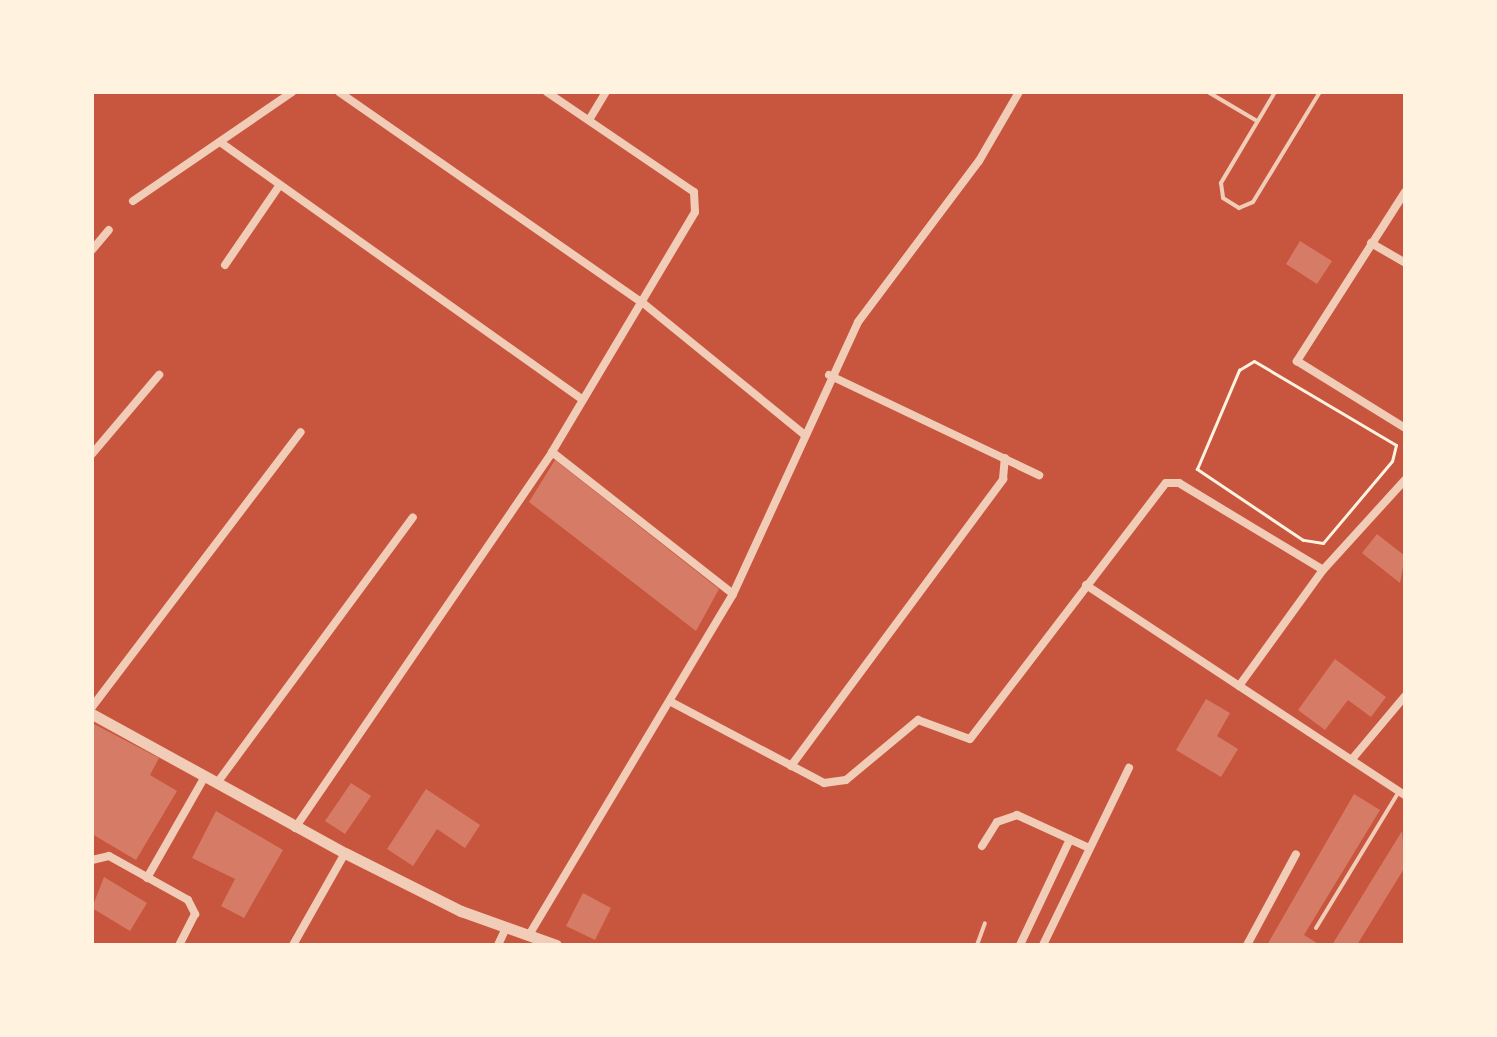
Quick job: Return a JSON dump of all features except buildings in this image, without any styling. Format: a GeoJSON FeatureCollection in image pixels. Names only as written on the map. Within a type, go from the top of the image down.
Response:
{"type":"FeatureCollection","features":[{"type":"Feature","properties":{"kind":"street"},"geometry":{"type":"LineString","coordinates":[[133,201],[292,92]]}},
{"type":"Feature","properties":{"kind":"street"},"geometry":{"type":"LineString","coordinates":[[339,92],[643,303],[805,435]]}},
{"type":"Feature","properties":{"kind":"street"},"geometry":{"type":"LineString","coordinates":[[295,828],[552,452],[643,303],[697,201],[547,92]]}},
{"type":"Feature","properties":{"kind":"street"},"geometry":{"type":"LineString","coordinates":[[589,120],[606,92]]}},
{"type":"Feature","properties":{"kind":"street"},"geometry":{"type":"LineString","coordinates":[[526,940],[673,703],[733,594],[829,375],[858,322],[979,161],[1019,92]]}},
{"type":"Feature","properties":{"kind":"street"},"geometry":{"type":"LineString","coordinates":[[220,142],[583,400]]}},
{"type":"Feature","properties":{"kind":"street"},"geometry":{"type":"LineString","coordinates":[[225,265],[279,186]]}},
{"type":"Feature","properties":{"kind":"street"},"geometry":{"type":"LineString","coordinates":[[1405,192],[1297,361],[1405,428]]}},
{"type":"Feature","properties":{"kind":"street"},"geometry":{"type":"LineString","coordinates":[[92,250],[109,230]]}},
{"type":"Feature","properties":{"kind":"street"},"geometry":{"type":"LineString","coordinates":[[1371,243],[1405,263]]}},
{"type":"Feature","properties":{"kind":"street"},"geometry":{"type":"LineString","coordinates":[[92,454],[159,375]]}},
{"type":"Feature","properties":{"kind":"street"},"geometry":{"type":"LineString","coordinates":[[829,375],[1039,475]]}},
{"type":"Feature","properties":{"kind":"street"},"geometry":{"type":"LineString","coordinates":[[92,707],[301,432]]}},
{"type":"Feature","properties":{"kind":"street"},"geometry":{"type":"LineString","coordinates":[[552,452],[733,594]]}},
{"type":"Feature","properties":{"kind":"street"},"geometry":{"type":"LineString","coordinates":[[791,766],[1003,479],[1005,458]]}},
{"type":"Feature","properties":{"kind":"street"},"geometry":{"type":"LineString","coordinates":[[1239,686],[1323,570],[1405,480]]}},
{"type":"Feature","properties":{"kind":"street"},"geometry":{"type":"LineString","coordinates":[[673,703],[824,783],[846,780],[918,720],[970,739],[1166,483],[1179,483],[1323,570]]}},
{"type":"Feature","properties":{"kind":"street"},"geometry":{"type":"LineString","coordinates":[[217,783],[413,517]]}},
{"type":"Feature","properties":{"kind":"street"},"geometry":{"type":"LineString","coordinates":[[1086,585],[1402,793]]}},
{"type":"Feature","properties":{"kind":"street"},"geometry":{"type":"LineString","coordinates":[[1353,758],[1405,696]]}},
{"type":"Feature","properties":{"kind":"street"},"geometry":{"type":"LineString","coordinates":[[92,714],[345,853],[526,940],[556,945]]}},
{"type":"Feature","properties":{"kind":"street"},"geometry":{"type":"LineString","coordinates":[[1043,945],[1129,768]]}},
{"type":"Feature","properties":{"kind":"street"},"geometry":{"type":"LineString","coordinates":[[147,878],[204,778]]}},
{"type":"Feature","properties":{"kind":"street"},"geometry":{"type":"LineString","coordinates":[[982,846],[1011,815],[1089,848]]}},
{"type":"Feature","properties":{"kind":"street"},"geometry":{"type":"LineString","coordinates":[[1020,945],[1070,839]]}},
{"type":"Feature","properties":{"kind":"street"},"geometry":{"type":"LineString","coordinates":[[293,945],[345,853]]}},
{"type":"Feature","properties":{"kind":"street"},"geometry":{"type":"LineString","coordinates":[[1247,945],[1296,854]]}},
{"type":"Feature","properties":{"kind":"street"},"geometry":{"type":"LineString","coordinates":[[94,859],[109,856],[195,909],[179,945]]}},
{"type":"Feature","properties":{"kind":"street"},"geometry":{"type":"LineString","coordinates":[[498,945],[506,928]]}},
{"type":"Feature","properties":{"kind":"lane"},"geometry":{"type":"LineString","coordinates":[[1208,92],[1257,121]]}},
{"type":"Feature","properties":{"kind":"lane"},"geometry":{"type":"LineString","coordinates":[[1275,92],[1221,183],[1223,198],[1239,208],[1253,202],[1320,92]]}},
{"type":"Feature","properties":{"kind":"lane"},"geometry":{"type":"LineString","coordinates":[[1316,928],[1402,793]]}},
{"type":"Feature","properties":{"kind":"lane"},"geometry":{"type":"LineString","coordinates":[[977,945],[985,923]]}},
{"type":"Feature","properties":{"kind":"path"},"geometry":{"type":"LineString","coordinates":[[1254,361],[1286,381],[1396,445],[1392,461],[1317,545],[1212,486],[1197,469],[1244,364],[1254,361]]}}]}
